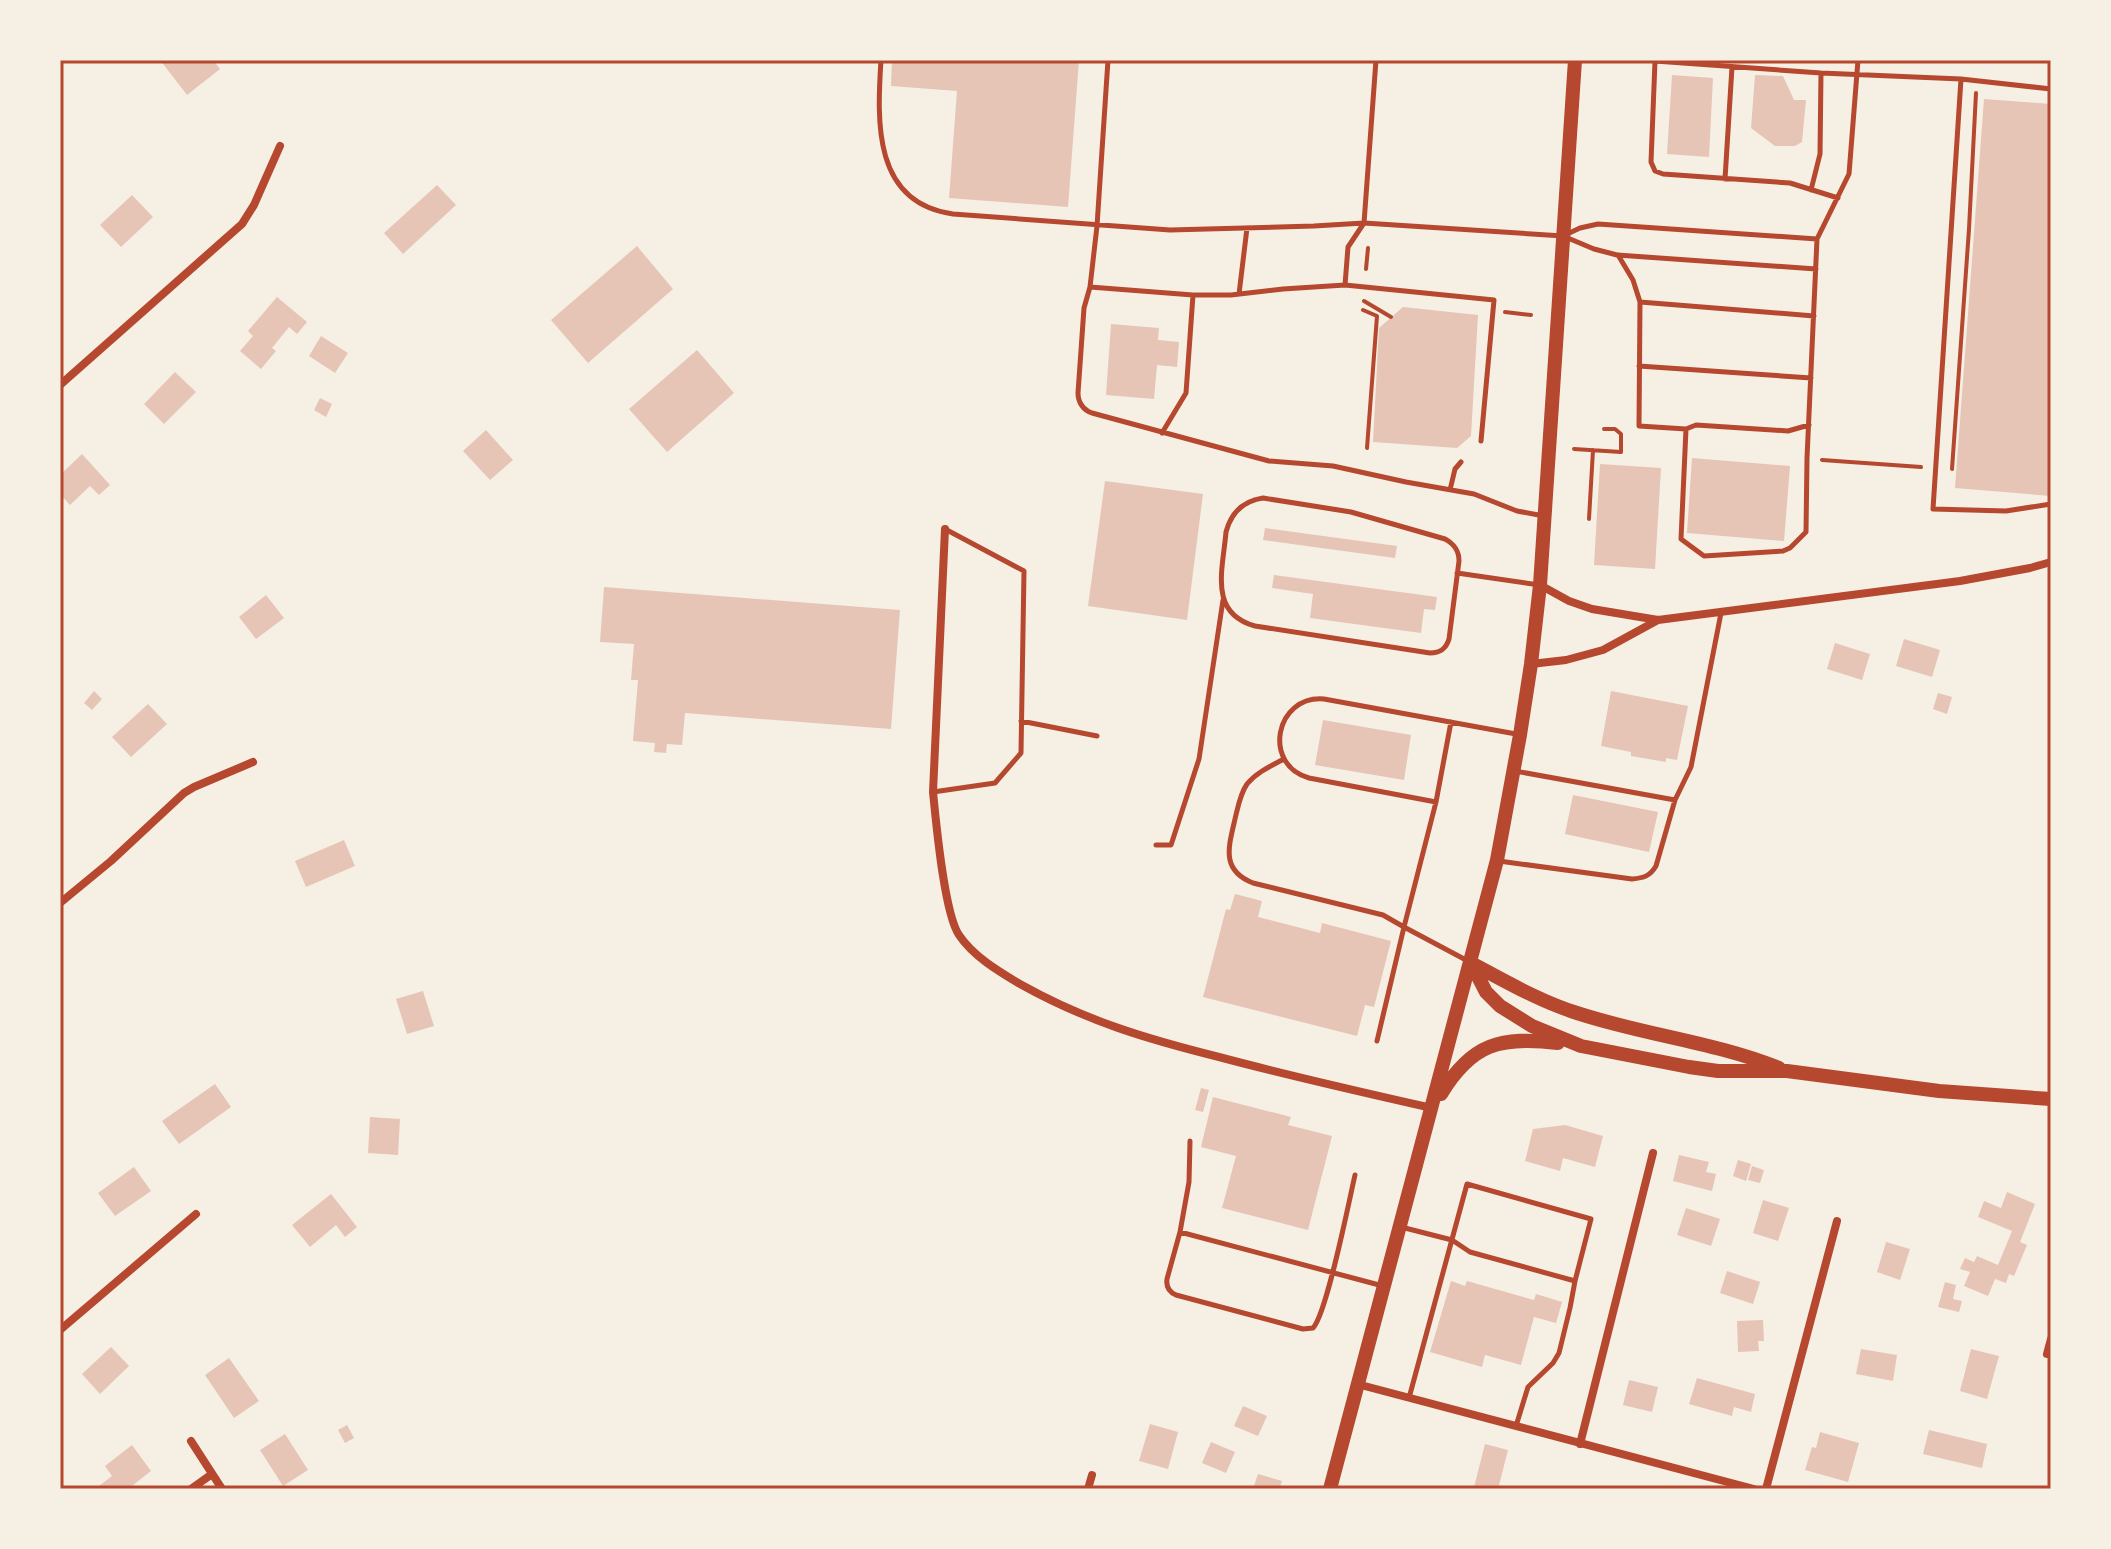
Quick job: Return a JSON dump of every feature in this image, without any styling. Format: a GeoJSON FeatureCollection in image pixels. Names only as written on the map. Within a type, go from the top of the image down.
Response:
{"type":"FeatureCollection","features":[{"type":"Feature","properties":{"kind":"main road"},"geometry":{"type":"LineString","coordinates":[[1330,1489],[1471,963],[1497,860],[1514,770],[1540,585],[1575,60]]}},
{"type":"Feature","properties":{"kind":"main road"},"geometry":{"type":"LineString","coordinates":[[1471,963],[1486,992],[1500,1006],[1532,1026],[1581,1046]]}},
{"type":"Feature","properties":{"kind":"main road"},"geometry":{"type":"LineString","coordinates":[[1471,963],[1525,992],[1577,1013],[1720,1048],[1787,1071]]}},
{"type":"Feature","properties":{"kind":"main road"},"geometry":{"type":"LineString","coordinates":[[1432,1108],[1463,1063],[1495,1044],[1512,1040],[1581,1046],[1718,1071],[1787,1071],[1939,1091],[2051,1099]]}},
{"type":"Feature","properties":{"kind":"street"},"geometry":{"type":"LineString","coordinates":[[60,385],[242,224],[254,205],[280,146]]}},
{"type":"Feature","properties":{"kind":"street"},"geometry":{"type":"LineString","coordinates":[[945,529],[933,792],[948,899],[957,933],[986,962],[1087,1018],[1139,1037],[1432,1108]]}},
{"type":"Feature","properties":{"kind":"street"},"geometry":{"type":"LineString","coordinates":[[1540,585],[1592,609],[1658,620],[1960,581],[2051,562]]}},
{"type":"Feature","properties":{"kind":"street"},"geometry":{"type":"LineString","coordinates":[[1531,664],[1574,659],[1603,650],[1658,620]]}},
{"type":"Feature","properties":{"kind":"street"},"geometry":{"type":"LineString","coordinates":[[60,903],[111,861],[184,793],[253,762]]}},
{"type":"Feature","properties":{"kind":"street"},"geometry":{"type":"LineString","coordinates":[[1580,1444],[1653,1153]]}},
{"type":"Feature","properties":{"kind":"street"},"geometry":{"type":"LineString","coordinates":[[60,1330],[196,1214]]}},
{"type":"Feature","properties":{"kind":"street"},"geometry":{"type":"LineString","coordinates":[[1766,1489],[1837,1221]]}},
{"type":"Feature","properties":{"kind":"street"},"geometry":{"type":"LineString","coordinates":[[2047,1354],[2051,1339]]}},
{"type":"Feature","properties":{"kind":"street"},"geometry":{"type":"LineString","coordinates":[[1357,1384],[1754,1489]]}},
{"type":"Feature","properties":{"kind":"street"},"geometry":{"type":"LineString","coordinates":[[191,1441],[222,1489]]}},
{"type":"Feature","properties":{"kind":"street"},"geometry":{"type":"LineString","coordinates":[[191,1489],[212,1474]]}},
{"type":"Feature","properties":{"kind":"street"},"geometry":{"type":"LineString","coordinates":[[1088,1489],[1092,1475]]}},
{"type":"Feature","properties":{"kind":"lane"},"geometry":{"type":"LineString","coordinates":[[881,60],[880,109],[884,153],[894,177],[910,197],[928,208],[948,213],[1170,230],[1364,223],[1563,236],[1617,255],[1816,269]]}},
{"type":"Feature","properties":{"kind":"lane"},"geometry":{"type":"LineString","coordinates":[[1108,60],[1097,226],[1090,287],[1084,308],[1078,393],[1079,401],[1088,411],[1269,461],[1333,466],[1479,496],[1517,511],[1545,516]]}},
{"type":"Feature","properties":{"kind":"lane"},"geometry":{"type":"LineString","coordinates":[[1345,285],[1348,247],[1364,223],[1376,60]]}},
{"type":"Feature","properties":{"kind":"lane"},"geometry":{"type":"LineString","coordinates":[[1838,198],[1790,183],[1663,174],[1653,169],[1653,60],[1821,73],[1975,80],[2051,89]]}},
{"type":"Feature","properties":{"kind":"lane"},"geometry":{"type":"LineString","coordinates":[[1686,429],[1681,539],[1704,556],[1783,551],[1806,532],[1817,239],[1849,171],[1858,60]]}},
{"type":"Feature","properties":{"kind":"lane"},"geometry":{"type":"LineString","coordinates":[[1725,179],[1732,67]]}},
{"type":"Feature","properties":{"kind":"lane"},"geometry":{"type":"LineString","coordinates":[[1811,190],[1820,154],[1821,73]]}},
{"type":"Feature","properties":{"kind":"lane"},"geometry":{"type":"LineString","coordinates":[[1961,79],[1933,509],[2006,511],[2051,504]]}},
{"type":"Feature","properties":{"kind":"lane"},"geometry":{"type":"LineString","coordinates":[[1563,236],[1598,224],[1817,239]]}},
{"type":"Feature","properties":{"kind":"lane"},"geometry":{"type":"LineString","coordinates":[[1239,294],[1247,228]]}},
{"type":"Feature","properties":{"kind":"lane"},"geometry":{"type":"LineString","coordinates":[[1617,255],[1633,280],[1640,302],[1639,426],[1686,429],[1696,425],[1788,431],[1809,425]]}},
{"type":"Feature","properties":{"kind":"lane"},"geometry":{"type":"LineString","coordinates":[[1090,287],[1193,295],[1345,285],[1494,300],[1481,441]]}},
{"type":"Feature","properties":{"kind":"lane"},"geometry":{"type":"LineString","coordinates":[[1162,433],[1186,393],[1193,295]]}},
{"type":"Feature","properties":{"kind":"lane"},"geometry":{"type":"LineString","coordinates":[[1640,302],[1814,316]]}},
{"type":"Feature","properties":{"kind":"lane"},"geometry":{"type":"LineString","coordinates":[[1639,366],[1811,378]]}},
{"type":"Feature","properties":{"kind":"lane"},"geometry":{"type":"LineString","coordinates":[[1450,490],[1455,469],[1461,462]]}},
{"type":"Feature","properties":{"kind":"lane"},"geometry":{"type":"LineString","coordinates":[[1156,845],[1171,845],[1199,759],[1223,600],[1221,584],[1228,524],[1245,503],[1263,498],[1351,512],[1445,539],[1458,552],[1448,643],[1434,653],[1255,626],[1232,615],[1223,600]]}},
{"type":"Feature","properties":{"kind":"lane"},"geometry":{"type":"LineString","coordinates":[[933,792],[995,783],[1021,753],[1024,571],[945,529]]}},
{"type":"Feature","properties":{"kind":"lane"},"geometry":{"type":"LineString","coordinates":[[1457,573],[1540,585]]}},
{"type":"Feature","properties":{"kind":"lane"},"geometry":{"type":"LineString","coordinates":[[1497,860],[1632,879],[1652,873],[1675,800],[1691,767],[1721,612]]}},
{"type":"Feature","properties":{"kind":"lane"},"geometry":{"type":"LineString","coordinates":[[1436,802],[1302,776],[1291,769],[1284,759],[1280,744],[1284,720],[1291,709],[1310,699],[1324,699],[1520,735]]}},
{"type":"Feature","properties":{"kind":"lane"},"geometry":{"type":"LineString","coordinates":[[1021,721],[1097,736]]}},
{"type":"Feature","properties":{"kind":"lane"},"geometry":{"type":"LineString","coordinates":[[1377,1041],[1436,802],[1451,722]]}},
{"type":"Feature","properties":{"kind":"lane"},"geometry":{"type":"LineString","coordinates":[[1284,759],[1255,777],[1243,790],[1229,850],[1233,868],[1253,883],[1383,915],[1471,963]]}},
{"type":"Feature","properties":{"kind":"lane"},"geometry":{"type":"LineString","coordinates":[[1514,770],[1675,800]]}},
{"type":"Feature","properties":{"kind":"lane"},"geometry":{"type":"LineString","coordinates":[[1190,1141],[1189,1182],[1167,1285],[1176,1295],[1303,1329],[1316,1325],[1332,1273],[1355,1175]]}},
{"type":"Feature","properties":{"kind":"lane"},"geometry":{"type":"LineString","coordinates":[[1409,1398],[1467,1184],[1591,1219],[1559,1353],[1528,1387],[1516,1427]]}},
{"type":"Feature","properties":{"kind":"lane"},"geometry":{"type":"LineString","coordinates":[[1399,1226],[1452,1240],[1470,1252],[1575,1281]]}},
{"type":"Feature","properties":{"kind":"lane"},"geometry":{"type":"LineString","coordinates":[[1180,1232],[1383,1287]]}},
{"type":"Feature","properties":{"kind":"path"},"geometry":{"type":"LineString","coordinates":[[1952,469],[1969,229],[1975,80]]}},
{"type":"Feature","properties":{"kind":"path"},"geometry":{"type":"LineString","coordinates":[[1366,269],[1368,248]]}},
{"type":"Feature","properties":{"kind":"path"},"geometry":{"type":"LineString","coordinates":[[1364,301],[1391,317]]}},
{"type":"Feature","properties":{"kind":"path"},"geometry":{"type":"LineString","coordinates":[[1363,310],[1377,316],[1367,448]]}},
{"type":"Feature","properties":{"kind":"path"},"geometry":{"type":"LineString","coordinates":[[1505,312],[1531,315]]}},
{"type":"Feature","properties":{"kind":"path"},"geometry":{"type":"LineString","coordinates":[[1574,449],[1621,452],[1621,434],[1615,429],[1604,429]]}},
{"type":"Feature","properties":{"kind":"path"},"geometry":{"type":"LineString","coordinates":[[1589,519],[1593,450]]}},
{"type":"Feature","properties":{"kind":"path"},"geometry":{"type":"LineString","coordinates":[[1822,460],[1921,467]]}},
{"type":"Feature","properties":{"kind":"building"},"geometry":{"type":"Polygon","coordinates":[[[160,60],[213,60],[220,69],[187,95],[160,60]]]}},
{"type":"Feature","properties":{"kind":"building"},"geometry":{"type":"Polygon","coordinates":[[[892,60],[1079,60],[1068,207],[949,198],[957,91],[891,86],[892,60]]]}},
{"type":"Feature","properties":{"kind":"building"},"geometry":{"type":"Polygon","coordinates":[[[1672,75],[1713,78],[1709,157],[1667,154],[1672,75]]]}},
{"type":"Feature","properties":{"kind":"building"},"geometry":{"type":"Polygon","coordinates":[[[1755,75],[1783,76],[1794,100],[1806,100],[1802,142],[1795,146],[1775,146],[1751,128],[1755,75]]]}},
{"type":"Feature","properties":{"kind":"building"},"geometry":{"type":"Polygon","coordinates":[[[1984,99],[2051,104],[2051,496],[1955,488],[1984,99]]]}},
{"type":"Feature","properties":{"kind":"building"},"geometry":{"type":"Polygon","coordinates":[[[437,185],[456,205],[403,254],[384,233],[437,185]]]}},
{"type":"Feature","properties":{"kind":"building"},"geometry":{"type":"Polygon","coordinates":[[[132,195],[153,217],[121,247],[100,225],[132,195]]]}},
{"type":"Feature","properties":{"kind":"building"},"geometry":{"type":"Polygon","coordinates":[[[637,246],[673,289],[588,363],[551,320],[637,246]]]}},
{"type":"Feature","properties":{"kind":"building"},"geometry":{"type":"Polygon","coordinates":[[[277,297],[307,322],[297,334],[289,327],[272,348],[276,351],[261,369],[240,351],[253,336],[248,331],[277,297]]]}},
{"type":"Feature","properties":{"kind":"building"},"geometry":{"type":"Polygon","coordinates":[[[1403,307],[1478,315],[1471,436],[1457,448],[1373,442],[1379,328],[1403,307]]]}},
{"type":"Feature","properties":{"kind":"building"},"geometry":{"type":"Polygon","coordinates":[[[1111,324],[1159,328],[1158,340],[1179,342],[1177,367],[1157,365],[1154,399],[1106,395],[1111,324]]]}},
{"type":"Feature","properties":{"kind":"building"},"geometry":{"type":"Polygon","coordinates":[[[321,336],[348,353],[335,373],[309,356],[321,336]]]}},
{"type":"Feature","properties":{"kind":"building"},"geometry":{"type":"Polygon","coordinates":[[[697,350],[734,393],[667,452],[629,409],[697,350]]]}},
{"type":"Feature","properties":{"kind":"building"},"geometry":{"type":"Polygon","coordinates":[[[175,372],[196,392],[164,424],[144,404],[175,372]]]}},
{"type":"Feature","properties":{"kind":"building"},"geometry":{"type":"Polygon","coordinates":[[[320,398],[332,404],[326,417],[314,410],[320,398]]]}},
{"type":"Feature","properties":{"kind":"building"},"geometry":{"type":"Polygon","coordinates":[[[486,430],[513,460],[490,480],[463,451],[486,430]]]}},
{"type":"Feature","properties":{"kind":"building"},"geometry":{"type":"Polygon","coordinates":[[[82,454],[110,485],[99,495],[90,486],[70,505],[60,494],[60,475],[82,454]]]}},
{"type":"Feature","properties":{"kind":"building"},"geometry":{"type":"Polygon","coordinates":[[[1692,458],[1790,466],[1784,541],[1687,533],[1692,458]]]}},
{"type":"Feature","properties":{"kind":"building"},"geometry":{"type":"Polygon","coordinates":[[[1600,464],[1661,468],[1655,569],[1594,565],[1600,464]]]}},
{"type":"Feature","properties":{"kind":"building"},"geometry":{"type":"Polygon","coordinates":[[[1105,481],[1203,494],[1187,620],[1088,606],[1105,481]]]}},
{"type":"Feature","properties":{"kind":"building"},"geometry":{"type":"Polygon","coordinates":[[[1265,528],[1397,546],[1395,558],[1263,540],[1265,528]]]}},
{"type":"Feature","properties":{"kind":"building"},"geometry":{"type":"Polygon","coordinates":[[[1274,575],[1437,597],[1435,610],[1424,609],[1421,633],[1310,618],[1313,594],[1272,588],[1274,575]]]}},
{"type":"Feature","properties":{"kind":"building"},"geometry":{"type":"Polygon","coordinates":[[[604,587],[900,610],[891,729],[685,713],[682,745],[667,744],[666,753],[654,752],[655,743],[633,741],[638,680],[631,680],[634,644],[600,642],[604,587]]]}},
{"type":"Feature","properties":{"kind":"building"},"geometry":{"type":"Polygon","coordinates":[[[266,595],[284,618],[256,639],[239,617],[266,595]]]}},
{"type":"Feature","properties":{"kind":"building"},"geometry":{"type":"Polygon","coordinates":[[[1904,639],[1940,650],[1932,677],[1896,666],[1904,639]]]}},
{"type":"Feature","properties":{"kind":"building"},"geometry":{"type":"Polygon","coordinates":[[[1835,643],[1870,654],[1862,680],[1827,669],[1835,643]]]}},
{"type":"Feature","properties":{"kind":"building"},"geometry":{"type":"Polygon","coordinates":[[[94,691],[102,699],[92,710],[84,703],[94,691]]]}},
{"type":"Feature","properties":{"kind":"building"},"geometry":{"type":"Polygon","coordinates":[[[1611,691],[1688,706],[1677,760],[1666,758],[1666,762],[1631,756],[1631,752],[1601,746],[1611,691]]]}},
{"type":"Feature","properties":{"kind":"building"},"geometry":{"type":"Polygon","coordinates":[[[1938,693],[1952,697],[1947,714],[1933,709],[1938,693]]]}},
{"type":"Feature","properties":{"kind":"building"},"geometry":{"type":"Polygon","coordinates":[[[148,704],[167,724],[131,757],[112,737],[148,704]]]}},
{"type":"Feature","properties":{"kind":"building"},"geometry":{"type":"Polygon","coordinates":[[[1323,720],[1411,735],[1404,780],[1315,765],[1323,720]]]}},
{"type":"Feature","properties":{"kind":"building"},"geometry":{"type":"Polygon","coordinates":[[[1573,795],[1658,812],[1649,852],[1565,834],[1573,795]]]}},
{"type":"Feature","properties":{"kind":"building"},"geometry":{"type":"Polygon","coordinates":[[[344,840],[355,866],[306,887],[295,861],[344,840]]]}},
{"type":"Feature","properties":{"kind":"building"},"geometry":{"type":"Polygon","coordinates":[[[1235,894],[1262,901],[1258,917],[1320,933],[1322,923],[1391,941],[1374,1007],[1365,1005],[1357,1036],[1203,997],[1226,909],[1230,910],[1235,894]]]}},
{"type":"Feature","properties":{"kind":"building"},"geometry":{"type":"Polygon","coordinates":[[[423,991],[434,1026],[407,1034],[396,999],[423,991]]]}},
{"type":"Feature","properties":{"kind":"building"},"geometry":{"type":"Polygon","coordinates":[[[215,1084],[231,1107],[179,1144],[162,1121],[215,1084]]]}},
{"type":"Feature","properties":{"kind":"building"},"geometry":{"type":"Polygon","coordinates":[[[1201,1088],[1209,1090],[1203,1112],[1195,1110],[1201,1088]]]}},
{"type":"Feature","properties":{"kind":"building"},"geometry":{"type":"Polygon","coordinates":[[[1213,1097],[1291,1117],[1288,1125],[1332,1136],[1308,1230],[1222,1208],[1236,1156],[1201,1147],[1213,1097]]]}},
{"type":"Feature","properties":{"kind":"building"},"geometry":{"type":"Polygon","coordinates":[[[370,1117],[400,1119],[398,1155],[368,1153],[370,1117]]]}},
{"type":"Feature","properties":{"kind":"building"},"geometry":{"type":"Polygon","coordinates":[[[1565,1125],[1603,1136],[1595,1167],[1563,1158],[1560,1171],[1525,1161],[1533,1129],[1565,1125]]]}},
{"type":"Feature","properties":{"kind":"building"},"geometry":{"type":"Polygon","coordinates":[[[1679,1155],[1709,1162],[1706,1172],[1716,1174],[1712,1191],[1673,1181],[1679,1155]]]}},
{"type":"Feature","properties":{"kind":"building"},"geometry":{"type":"Polygon","coordinates":[[[1738,1160],[1751,1164],[1746,1181],[1733,1176],[1738,1160]]]}},
{"type":"Feature","properties":{"kind":"building"},"geometry":{"type":"Polygon","coordinates":[[[1752,1166],[1764,1170],[1760,1183],[1748,1180],[1752,1166]]]}},
{"type":"Feature","properties":{"kind":"building"},"geometry":{"type":"Polygon","coordinates":[[[134,1167],[151,1191],[115,1216],[98,1193],[134,1167]]]}},
{"type":"Feature","properties":{"kind":"building"},"geometry":{"type":"Polygon","coordinates":[[[2007,1192],[2035,1204],[2020,1242],[2027,1245],[2014,1276],[2009,1274],[2006,1283],[1995,1279],[1988,1296],[1964,1286],[1970,1272],[1960,1269],[1965,1258],[1974,1262],[1977,1256],[1998,1265],[2012,1231],[1978,1217],[1984,1201],[2001,1208],[2007,1192]]]}},
{"type":"Feature","properties":{"kind":"building"},"geometry":{"type":"Polygon","coordinates":[[[331,1194],[357,1227],[345,1237],[336,1225],[310,1247],[292,1225],[331,1194]]]}},
{"type":"Feature","properties":{"kind":"building"},"geometry":{"type":"Polygon","coordinates":[[[1763,1200],[1789,1208],[1778,1241],[1753,1233],[1763,1200]]]}},
{"type":"Feature","properties":{"kind":"building"},"geometry":{"type":"Polygon","coordinates":[[[1686,1208],[1720,1219],[1711,1246],[1677,1235],[1686,1208]]]}},
{"type":"Feature","properties":{"kind":"building"},"geometry":{"type":"Polygon","coordinates":[[[1886,1242],[1910,1249],[1900,1280],[1877,1272],[1886,1242]]]}},
{"type":"Feature","properties":{"kind":"building"},"geometry":{"type":"Polygon","coordinates":[[[1727,1271],[1760,1282],[1753,1304],[1720,1293],[1727,1271]]]}},
{"type":"Feature","properties":{"kind":"building"},"geometry":{"type":"Polygon","coordinates":[[[1451,1281],[1465,1286],[1467,1281],[1534,1300],[1536,1294],[1562,1302],[1556,1323],[1534,1317],[1521,1365],[1485,1355],[1482,1367],[1430,1352],[1451,1281]]]}},
{"type":"Feature","properties":{"kind":"building"},"geometry":{"type":"Polygon","coordinates":[[[1945,1282],[1956,1285],[1953,1299],[1962,1301],[1959,1312],[1938,1307],[1945,1282]]]}},
{"type":"Feature","properties":{"kind":"building"},"geometry":{"type":"Polygon","coordinates":[[[1763,1320],[1764,1341],[1758,1341],[1759,1351],[1738,1352],[1737,1321],[1763,1320]]]}},
{"type":"Feature","properties":{"kind":"building"},"geometry":{"type":"Polygon","coordinates":[[[111,1347],[129,1366],[100,1394],[82,1374],[111,1347]]]}},
{"type":"Feature","properties":{"kind":"building"},"geometry":{"type":"Polygon","coordinates":[[[1861,1349],[1897,1355],[1893,1381],[1856,1374],[1861,1349]]]}},
{"type":"Feature","properties":{"kind":"building"},"geometry":{"type":"Polygon","coordinates":[[[1971,1349],[1999,1356],[1987,1399],[1960,1391],[1971,1349]]]}},
{"type":"Feature","properties":{"kind":"building"},"geometry":{"type":"Polygon","coordinates":[[[229,1358],[259,1401],[234,1418],[205,1375],[229,1358]]]}},
{"type":"Feature","properties":{"kind":"building"},"geometry":{"type":"Polygon","coordinates":[[[1697,1378],[1755,1394],[1751,1412],[1734,1407],[1732,1416],[1689,1404],[1697,1378]]]}},
{"type":"Feature","properties":{"kind":"building"},"geometry":{"type":"Polygon","coordinates":[[[1629,1380],[1658,1387],[1652,1412],[1623,1405],[1629,1380]]]}},
{"type":"Feature","properties":{"kind":"building"},"geometry":{"type":"Polygon","coordinates":[[[1243,1406],[1267,1416],[1258,1436],[1234,1426],[1243,1406]]]}},
{"type":"Feature","properties":{"kind":"building"},"geometry":{"type":"Polygon","coordinates":[[[1150,1424],[1178,1432],[1168,1469],[1139,1461],[1150,1424]]]}},
{"type":"Feature","properties":{"kind":"building"},"geometry":{"type":"Polygon","coordinates":[[[347,1425],[354,1438],[345,1443],[338,1430],[347,1425]]]}},
{"type":"Feature","properties":{"kind":"building"},"geometry":{"type":"Polygon","coordinates":[[[1929,1430],[1987,1444],[1982,1468],[1923,1454],[1929,1430]]]}},
{"type":"Feature","properties":{"kind":"building"},"geometry":{"type":"Polygon","coordinates":[[[1820,1432],[1859,1443],[1848,1482],[1805,1470],[1820,1432]]]}},
{"type":"Feature","properties":{"kind":"building"},"geometry":{"type":"Polygon","coordinates":[[[285,1434],[308,1470],[283,1486],[260,1450],[285,1434]]]}},
{"type":"Feature","properties":{"kind":"building"},"geometry":{"type":"Polygon","coordinates":[[[1211,1442],[1235,1452],[1226,1473],[1202,1463],[1211,1442]]]}},
{"type":"Feature","properties":{"kind":"building"},"geometry":{"type":"Polygon","coordinates":[[[1485,1444],[1508,1450],[1498,1489],[1474,1487],[1485,1444]]]}},
{"type":"Feature","properties":{"kind":"building"},"geometry":{"type":"Polygon","coordinates":[[[132,1445],[151,1471],[128,1489],[101,1489],[99,1486],[112,1476],[105,1466],[132,1445]]]}},
{"type":"Feature","properties":{"kind":"building"},"geometry":{"type":"Polygon","coordinates":[[[1258,1474],[1282,1481],[1279,1489],[1253,1489],[1258,1474]]]}}]}
